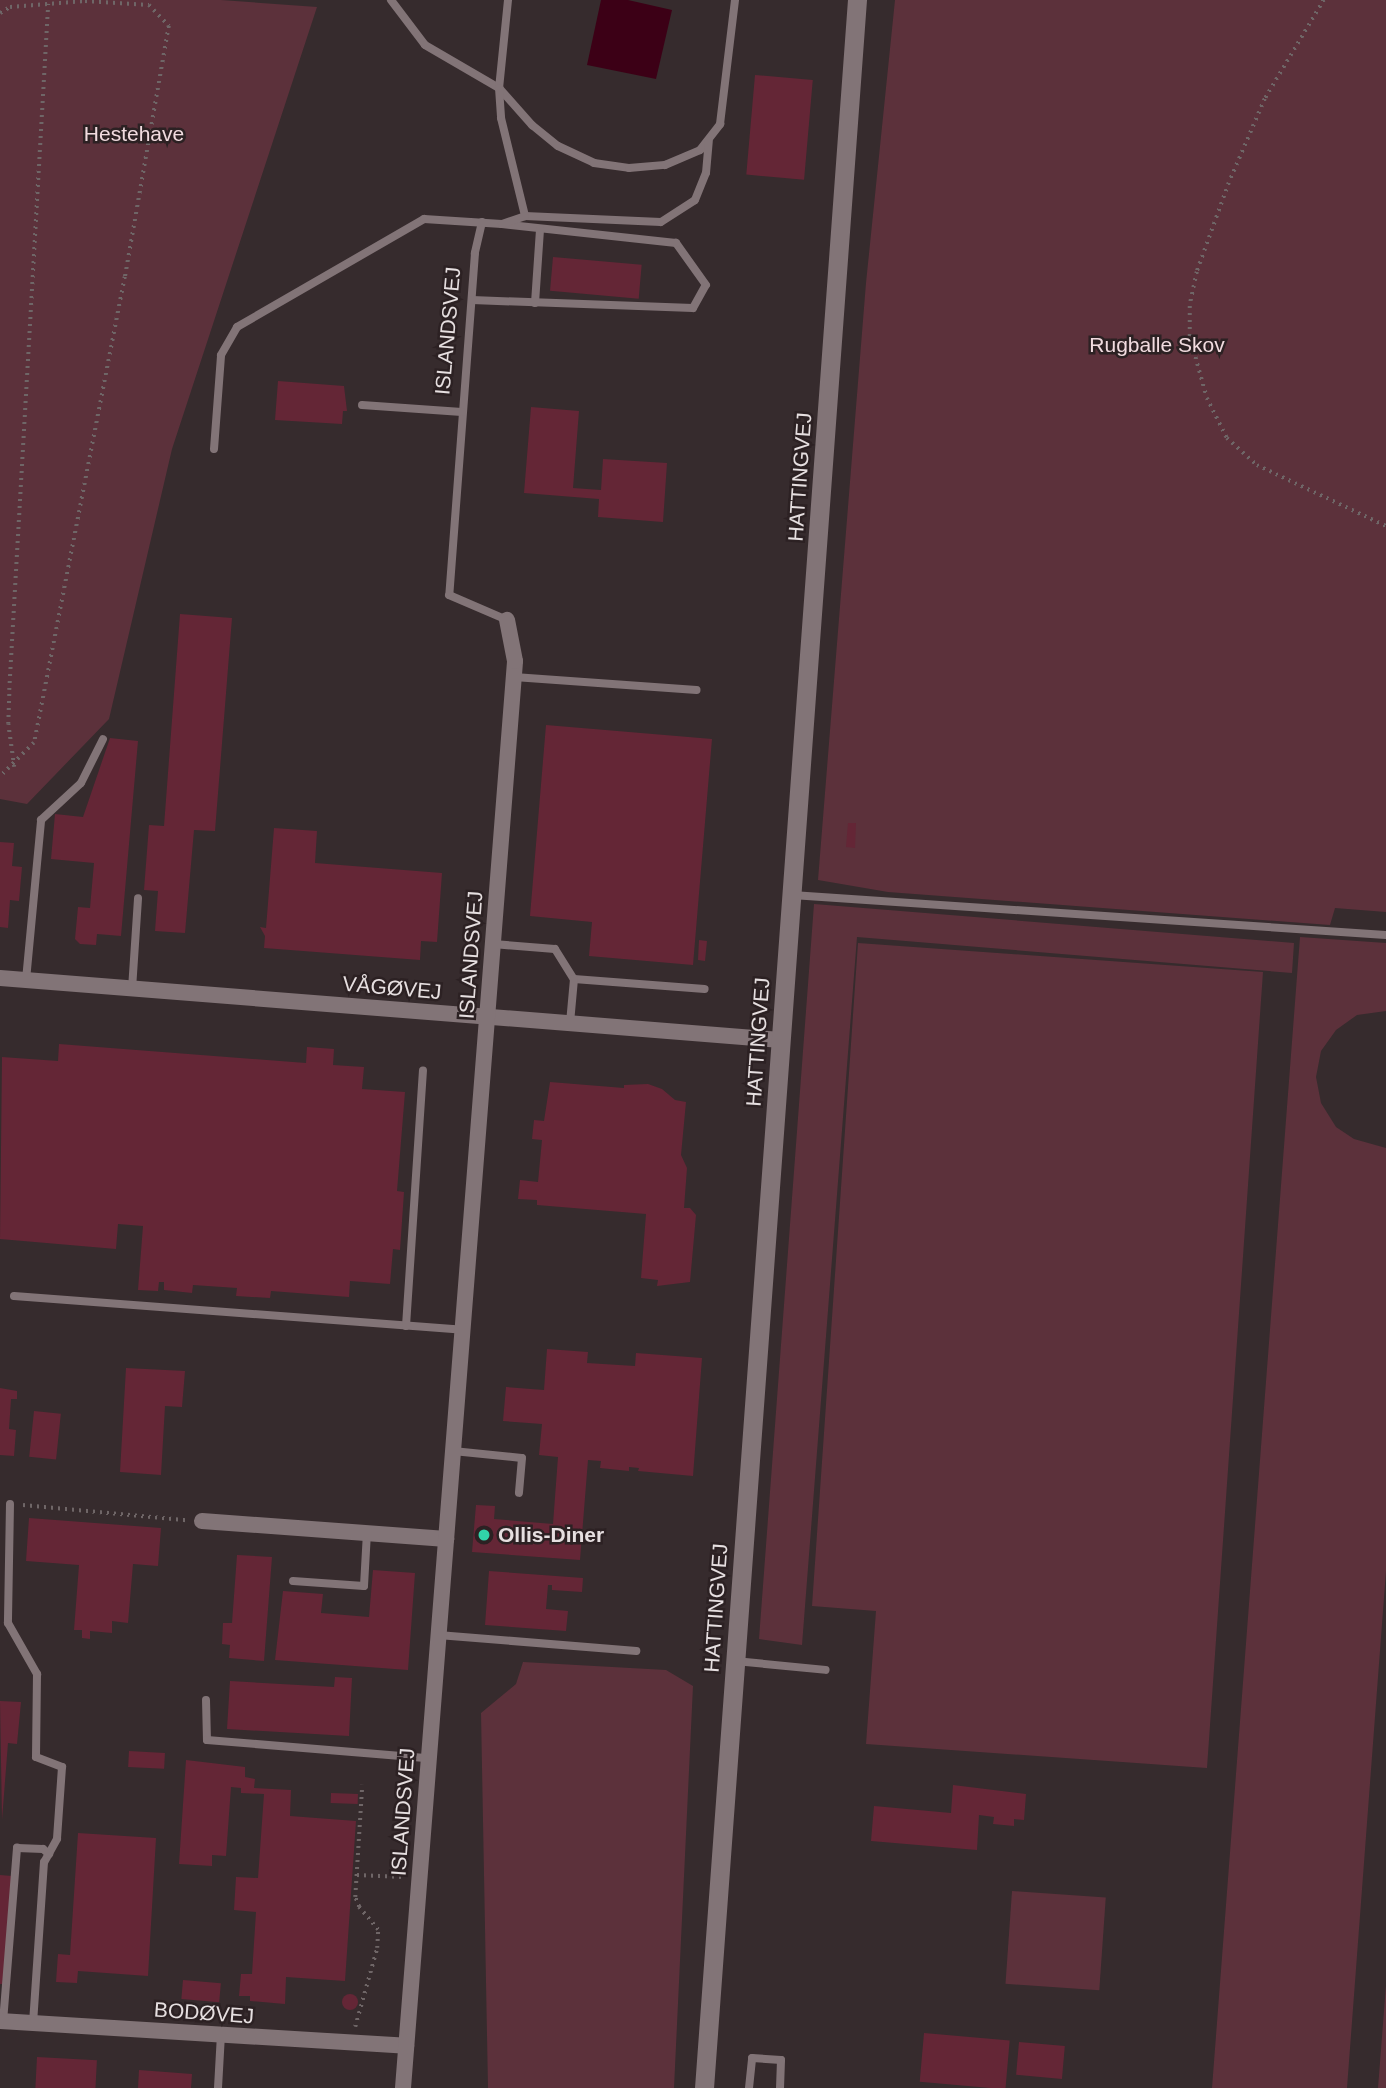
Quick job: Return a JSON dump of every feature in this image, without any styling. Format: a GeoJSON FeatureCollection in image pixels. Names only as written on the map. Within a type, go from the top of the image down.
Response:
{"type":"FeatureCollection","features":[{"type":"Feature","properties":{"kind":"street","name":"HATTINGVEJ"},"geometry":{"type":"LineString","coordinates":[[704,2088],[857,0]]}},
{"type":"Feature","properties":{"kind":"street","name":"ISLANDSVEJ"},"geometry":{"type":"LineString","coordinates":[[402,2088],[514,677],[515,661],[507,621]]}},
{"type":"Feature","properties":{"kind":"street","name":"VÅGØVEJ"},"geometry":{"type":"LineString","coordinates":[[0,978],[781,1040]]}},
{"type":"Feature","properties":{"kind":"street"},"geometry":{"type":"LineString","coordinates":[[202,1521],[446,1539]]}},
{"type":"Feature","properties":{"kind":"street","name":"BODØVEJ"},"geometry":{"type":"LineString","coordinates":[[2,2022],[406,2046]]}},
{"type":"Feature","properties":{"kind":"lane"},"geometry":{"type":"LineString","coordinates":[[391,0],[425,46],[499,88],[532,125],[558,146],[594,163],[629,168],[665,165],[700,150],[720,124],[735,0]]}},
{"type":"Feature","properties":{"kind":"lane"},"geometry":{"type":"LineString","coordinates":[[508,0],[499,88],[501,118],[525,216]]}},
{"type":"Feature","properties":{"kind":"lane"},"geometry":{"type":"LineString","coordinates":[[502,224],[525,216],[662,222],[695,200],[706,173],[709,138]]}},
{"type":"Feature","properties":{"kind":"lane"},"geometry":{"type":"LineString","coordinates":[[214,449],[221,355],[237,327],[424,219],[482,222],[676,243],[706,285],[693,308],[472,300]]}},
{"type":"Feature","properties":{"kind":"lane"},"geometry":{"type":"LineString","coordinates":[[626,238],[628,221]]}},
{"type":"Feature","properties":{"kind":"lane","name":"ISLANDSVEJ"},"geometry":{"type":"LineString","coordinates":[[482,222],[475,253],[449,595],[507,621]]}},
{"type":"Feature","properties":{"kind":"lane"},"geometry":{"type":"LineString","coordinates":[[535,303],[540,229]]}},
{"type":"Feature","properties":{"kind":"lane","name":"ISLANDSVEJ"},"geometry":{"type":"LineString","coordinates":[[362,405],[462,412]]}},
{"type":"Feature","properties":{"kind":"lane"},"geometry":{"type":"LineString","coordinates":[[514,677],[697,690]]}},
{"type":"Feature","properties":{"kind":"lane"},"geometry":{"type":"LineString","coordinates":[[26,980],[41,820],[80,783],[103,739]]}},
{"type":"Feature","properties":{"kind":"lane"},"geometry":{"type":"LineString","coordinates":[[792,895],[1386,935]]}},
{"type":"Feature","properties":{"kind":"lane"},"geometry":{"type":"LineString","coordinates":[[132,989],[138,898]]}},
{"type":"Feature","properties":{"kind":"lane"},"geometry":{"type":"LineString","coordinates":[[493,944],[555,949],[574,979],[570,1023]]}},
{"type":"Feature","properties":{"kind":"lane"},"geometry":{"type":"LineString","coordinates":[[574,979],[705,989]]}},
{"type":"Feature","properties":{"kind":"lane"},"geometry":{"type":"LineString","coordinates":[[406,1326],[423,1071]]}},
{"type":"Feature","properties":{"kind":"lane"},"geometry":{"type":"LineString","coordinates":[[14,1296],[463,1330]]}},
{"type":"Feature","properties":{"kind":"lane"},"geometry":{"type":"LineString","coordinates":[[453,1451],[522,1458],[519,1493]]}},
{"type":"Feature","properties":{"kind":"lane"},"geometry":{"type":"LineString","coordinates":[[10,1504],[8,1623],[37,1674],[36,1757],[62,1767],[57,1839],[44,1862],[33,2024]]}},
{"type":"Feature","properties":{"kind":"lane"},"geometry":{"type":"LineString","coordinates":[[293,1581],[364,1586],[367,1533]]}},
{"type":"Feature","properties":{"kind":"lane"},"geometry":{"type":"LineString","coordinates":[[438,1636],[636,1651]]}},
{"type":"Feature","properties":{"kind":"lane"},"geometry":{"type":"LineString","coordinates":[[735,1661],[826,1670]]}},
{"type":"Feature","properties":{"kind":"lane"},"geometry":{"type":"LineString","coordinates":[[206,1700],[207,1740],[428,1758]]}},
{"type":"Feature","properties":{"kind":"lane"},"geometry":{"type":"LineString","coordinates":[[2,2022],[17,1848],[43,1849],[49,1854]]}},
{"type":"Feature","properties":{"kind":"lane"},"geometry":{"type":"LineString","coordinates":[[218,2088],[221,2035]]}},
{"type":"Feature","properties":{"kind":"lane"},"geometry":{"type":"LineString","coordinates":[[749,2088],[752,2058],[781,2060],[780,2088]]}},
{"type":"Feature","properties":{"kind":"path"},"geometry":{"type":"LineString","coordinates":[[1324,0],[1265,99],[1229,183],[1197,272],[1190,306],[1190,337],[1207,398],[1227,438],[1257,465],[1386,526]]}},
{"type":"Feature","properties":{"kind":"path"},"geometry":{"type":"LineString","coordinates":[[0,13],[10,7],[85,1],[149,5],[169,26],[125,277],[34,743],[14,767],[0,778]]}},
{"type":"Feature","properties":{"kind":"path"},"geometry":{"type":"LineString","coordinates":[[14,767],[8,701],[48,3]]}},
{"type":"Feature","properties":{"kind":"path"},"geometry":{"type":"LineString","coordinates":[[10,1504],[202,1521]]}},
{"type":"Feature","properties":{"kind":"path"},"geometry":{"type":"LineString","coordinates":[[351,2043],[377,1948],[379,1930],[359,1907],[355,1897],[362,1785]]}},
{"type":"Feature","properties":{"kind":"path"},"geometry":{"type":"LineString","coordinates":[[357,1875],[419,1878]]}},
{"type":"Feature","properties":{"kind":"green space","name":"Hestehave"},"geometry":{"type":"Polygon","coordinates":[[[0,0],[221,0],[317,7],[172,449],[109,719],[27,804],[0,799],[0,0]]]}},
{"type":"Feature","properties":{"kind":"green space","name":"Rugballe Skov"},"geometry":{"type":"Polygon","coordinates":[[[895,0],[1386,0],[1386,912],[1335,908],[1330,925],[888,892],[818,880],[866,283],[895,0]]]}},
{"type":"Feature","properties":{"kind":"green space"},"geometry":{"type":"Polygon","coordinates":[[[814,904],[1294,943],[1292,973],[857,937],[802,1645],[759,1639],[814,904]]]}},
{"type":"Feature","properties":{"kind":"green space"},"geometry":{"type":"Polygon","coordinates":[[[1300,937],[1386,943],[1386,1011],[1357,1015],[1336,1030],[1321,1051],[1316,1077],[1321,1103],[1336,1127],[1354,1139],[1386,1148],[1386,1571],[1347,2088],[1212,2088],[1300,937]]]}},
{"type":"Feature","properties":{"kind":"green space"},"geometry":{"type":"Polygon","coordinates":[[[858,943],[1263,972],[1207,1768],[866,1744],[876,1611],[812,1606],[858,943]]]}},
{"type":"Feature","properties":{"kind":"green space"},"geometry":{"type":"Polygon","coordinates":[[[523,1662],[666,1670],[693,1686],[674,2088],[488,2088],[481,1713],[516,1684],[523,1662]]]}},
{"type":"Feature","properties":{"kind":"green space"},"geometry":{"type":"Polygon","coordinates":[[[1012,1891],[1106,1898],[1099,1990],[1006,1984],[1012,1891]]]}},
{"type":"Feature","properties":{"kind":"green space"},"geometry":{"type":"Polygon","coordinates":[[[1386,1985],[1386,2088],[1378,2088],[1386,1985]]]}},
{"type":"Feature","properties":{"kind":"shaded area"},"geometry":{"type":"Polygon","coordinates":[[[601,0],[628,0],[672,10],[656,79],[587,65],[601,0]]]}},
{"type":"Feature","properties":{"kind":"building"},"geometry":{"type":"Polygon","coordinates":[[[755,75],[813,80],[804,180],[746,175],[755,75]]]}},
{"type":"Feature","properties":{"kind":"building"},"geometry":{"type":"Polygon","coordinates":[[[553,257],[642,265],[639,299],[550,291],[553,257]]]}},
{"type":"Feature","properties":{"kind":"building"},"geometry":{"type":"Polygon","coordinates":[[[278,381],[344,386],[347,411],[343,411],[342,424],[275,420],[278,381]]]}},
{"type":"Feature","properties":{"kind":"building"},"geometry":{"type":"Polygon","coordinates":[[[531,407],[579,411],[573,488],[601,490],[603,459],[667,463],[663,522],[598,517],[599,499],[524,493],[531,407]]]}},
{"type":"Feature","properties":{"kind":"building"},"geometry":{"type":"Polygon","coordinates":[[[180,614],[232,618],[215,831],[194,830],[185,933],[155,931],[158,891],[144,890],[149,825],[164,826],[180,614]]]}},
{"type":"Feature","properties":{"kind":"building"},"geometry":{"type":"Polygon","coordinates":[[[546,725],[712,739],[693,965],[589,956],[592,922],[530,916],[546,725]]]}},
{"type":"Feature","properties":{"kind":"building"},"geometry":{"type":"Polygon","coordinates":[[[110,738],[138,741],[121,936],[97,934],[96,945],[80,944],[75,939],[78,907],[90,908],[94,863],[51,859],[55,814],[83,817],[110,738]]]}},
{"type":"Feature","properties":{"kind":"building"},"geometry":{"type":"Polygon","coordinates":[[[848,823],[856,823],[855,848],[846,847],[848,823]]]}},
{"type":"Feature","properties":{"kind":"building"},"geometry":{"type":"Polygon","coordinates":[[[274,828],[317,831],[315,863],[442,873],[437,942],[421,941],[420,960],[264,948],[265,936],[260,927],[266,928],[274,828]]]}},
{"type":"Feature","properties":{"kind":"building"},"geometry":{"type":"Polygon","coordinates":[[[0,842],[14,843],[12,866],[22,867],[19,901],[10,900],[8,928],[0,927],[0,842]]]}},
{"type":"Feature","properties":{"kind":"building"},"geometry":{"type":"Polygon","coordinates":[[[699,940],[707,941],[705,961],[698,960],[699,940]]]}},
{"type":"Feature","properties":{"kind":"building"},"geometry":{"type":"Polygon","coordinates":[[[59,1044],[306,1063],[307,1047],[334,1049],[333,1065],[364,1067],[362,1089],[405,1092],[397,1191],[404,1192],[400,1250],[393,1249],[390,1284],[350,1281],[349,1297],[271,1291],[270,1298],[236,1296],[237,1288],[193,1285],[192,1293],[164,1290],[164,1282],[159,1282],[158,1291],[138,1290],[143,1226],[118,1224],[116,1249],[0,1239],[2,1057],[58,1061],[59,1044]]]}},
{"type":"Feature","properties":{"kind":"building"},"geometry":{"type":"Polygon","coordinates":[[[550,1082],[624,1088],[624,1085],[648,1084],[662,1089],[675,1100],[686,1102],[681,1155],[687,1168],[684,1208],[690,1208],[696,1215],[690,1282],[657,1286],[658,1280],[641,1278],[646,1214],[537,1205],[537,1200],[518,1199],[520,1180],[538,1182],[542,1140],[532,1139],[534,1120],[544,1121],[550,1082]]]}},
{"type":"Feature","properties":{"kind":"building"},"geometry":{"type":"Polygon","coordinates":[[[547,1349],[588,1352],[587,1363],[635,1366],[636,1353],[702,1358],[693,1476],[638,1471],[639,1468],[629,1467],[629,1471],[600,1468],[601,1461],[588,1460],[580,1560],[472,1552],[476,1505],[495,1506],[494,1519],[553,1524],[558,1457],[539,1455],[542,1424],[503,1421],[506,1387],[544,1390],[547,1349]]]}},
{"type":"Feature","properties":{"kind":"building"},"geometry":{"type":"Polygon","coordinates":[[[126,1368],[185,1371],[182,1407],[165,1406],[161,1475],[120,1472],[126,1368]]]}},
{"type":"Feature","properties":{"kind":"building"},"geometry":{"type":"Polygon","coordinates":[[[0,1388],[17,1391],[17,1399],[11,1399],[9,1429],[16,1430],[14,1456],[0,1455],[0,1388]]]}},
{"type":"Feature","properties":{"kind":"building"},"geometry":{"type":"Polygon","coordinates":[[[34,1411],[61,1414],[56,1460],[29,1457],[34,1411]]]}},
{"type":"Feature","properties":{"kind":"building"},"geometry":{"type":"Polygon","coordinates":[[[29,1518],[161,1528],[158,1566],[133,1564],[128,1623],[112,1621],[112,1633],[90,1631],[90,1639],[82,1638],[82,1630],[74,1630],[79,1565],[26,1561],[29,1518]]]}},
{"type":"Feature","properties":{"kind":"building"},"geometry":{"type":"Polygon","coordinates":[[[237,1555],[272,1557],[264,1661],[229,1658],[230,1645],[222,1644],[223,1623],[232,1623],[237,1555]]]}},
{"type":"Feature","properties":{"kind":"building"},"geometry":{"type":"Polygon","coordinates":[[[373,1570],[415,1573],[408,1670],[275,1660],[283,1591],[323,1594],[321,1613],[369,1617],[373,1570]]]}},
{"type":"Feature","properties":{"kind":"building"},"geometry":{"type":"Polygon","coordinates":[[[489,1571],[583,1578],[582,1592],[552,1590],[552,1585],[548,1585],[546,1609],[568,1611],[566,1631],[485,1625],[489,1571]]]}},
{"type":"Feature","properties":{"kind":"building"},"geometry":{"type":"Polygon","coordinates":[[[335,1677],[352,1678],[349,1736],[227,1729],[230,1681],[334,1687],[335,1677]]]}},
{"type":"Feature","properties":{"kind":"building"},"geometry":{"type":"Polygon","coordinates":[[[0,1701],[21,1702],[17,1744],[8,1743],[2,1820],[0,1701]]]}},
{"type":"Feature","properties":{"kind":"building"},"geometry":{"type":"Polygon","coordinates":[[[129,1751],[165,1753],[164,1769],[128,1767],[129,1751]]]}},
{"type":"Feature","properties":{"kind":"building"},"geometry":{"type":"Polygon","coordinates":[[[186,1760],[245,1767],[245,1777],[255,1779],[254,1788],[291,1790],[290,1816],[356,1821],[345,1981],[286,1977],[285,2004],[250,2001],[250,1996],[239,1996],[241,1974],[252,1974],[256,1912],[234,1910],[236,1877],[258,1878],[264,1794],[241,1793],[241,1788],[231,1787],[226,1856],[212,1855],[212,1866],[179,1864],[186,1760]]]}},
{"type":"Feature","properties":{"kind":"building"},"geometry":{"type":"Polygon","coordinates":[[[953,1785],[1026,1794],[1024,1820],[1014,1819],[1014,1826],[993,1824],[994,1817],[979,1815],[977,1850],[871,1841],[874,1806],[951,1813],[953,1785]]]}},
{"type":"Feature","properties":{"kind":"building"},"geometry":{"type":"Polygon","coordinates":[[[331,1793],[358,1794],[358,1804],[331,1803],[331,1793]]]}},
{"type":"Feature","properties":{"kind":"building"},"geometry":{"type":"Polygon","coordinates":[[[78,1833],[156,1838],[148,1976],[78,1971],[77,1983],[56,1982],[58,1954],[70,1955],[78,1833]]]}},
{"type":"Feature","properties":{"kind":"building"},"geometry":{"type":"Polygon","coordinates":[[[0,1875],[12,1876],[4,1984],[0,1984],[0,1875]]]}},
{"type":"Feature","properties":{"kind":"building"},"geometry":{"type":"Polygon","coordinates":[[[183,1980],[221,1983],[219,2002],[181,1999],[183,1980]]]}},
{"type":"Feature","properties":{"kind":"building"},"geometry":{"type":"Polygon","coordinates":[[[350,1994],[358,2002],[350,2010],[342,2002],[350,1994]]]}},
{"type":"Feature","properties":{"kind":"building"},"geometry":{"type":"Polygon","coordinates":[[[924,2033],[1010,2040],[1006,2088],[920,2082],[924,2033]]]}},
{"type":"Feature","properties":{"kind":"building"},"geometry":{"type":"Polygon","coordinates":[[[1019,2042],[1065,2046],[1062,2079],[1016,2075],[1019,2042]]]}},
{"type":"Feature","properties":{"kind":"building"},"geometry":{"type":"Polygon","coordinates":[[[37,2057],[97,2060],[95,2088],[35,2088],[37,2057]]]}},
{"type":"Feature","properties":{"kind":"building"},"geometry":{"type":"Polygon","coordinates":[[[139,2070],[192,2074],[191,2088],[138,2088],[139,2070]]]}},
{"type":"Feature","properties":{"kind":"place","name":"Ollis-Diner"},"geometry":{"type":"Point","coordinates":[484,1535]}}]}
